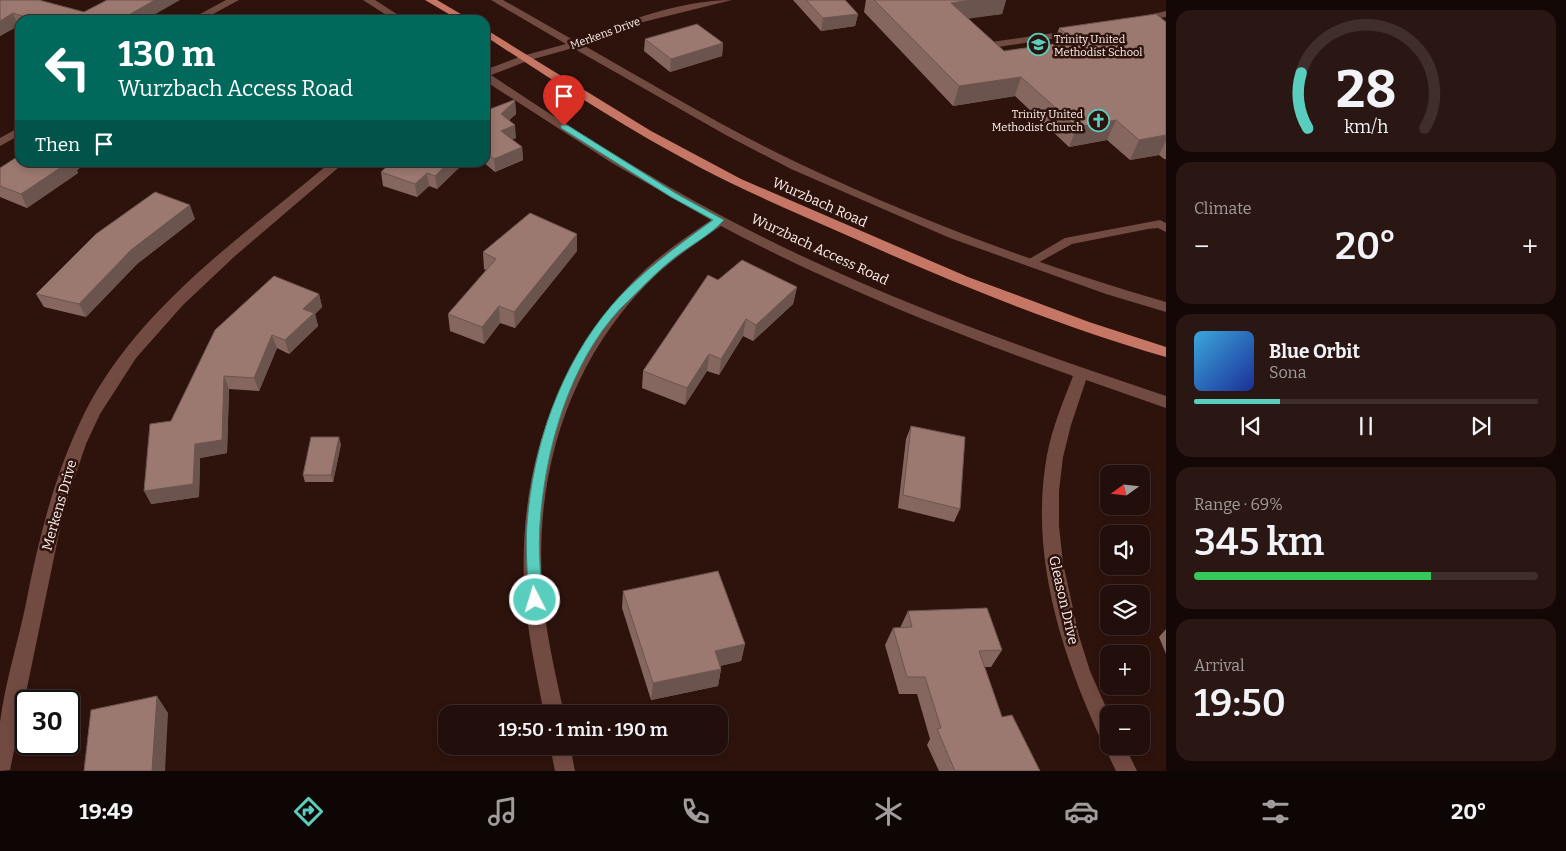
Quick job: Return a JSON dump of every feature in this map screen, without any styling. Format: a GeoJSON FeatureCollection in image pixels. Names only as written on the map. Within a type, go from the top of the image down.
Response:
{"type":"FeatureCollection","features":[{"type":"Feature","properties":{"kind":"main road"},"geometry":{"type":"LineString","coordinates":[[430,0],[457,15]]}},
{"type":"Feature","properties":{"kind":"main road","name":"Wurzbach Road"},"geometry":{"type":"LineString","coordinates":[[490,35],[622,120],[704,165],[763,194],[938,271],[1097,331],[1166,352]]}},
{"type":"Feature","properties":{"kind":"street"},"geometry":{"type":"LineString","coordinates":[[204,15],[234,0]]}},
{"type":"Feature","properties":{"kind":"street"},"geometry":{"type":"LineString","coordinates":[[368,0],[393,15]]}},
{"type":"Feature","properties":{"kind":"street"},"geometry":{"type":"LineString","coordinates":[[496,0],[728,132],[795,166],[955,235],[1111,291],[1166,306]]}},
{"type":"Feature","properties":{"kind":"street","name":"Merkens Drive"},"geometry":{"type":"LineString","coordinates":[[490,73],[526,58],[574,45],[636,20],[727,0]]}},
{"type":"Feature","properties":{"kind":"street","name":"Wurzbach Access Road"},"geometry":{"type":"LineString","coordinates":[[490,78],[674,196],[845,281],[967,332],[1081,374],[1166,402]]}},
{"type":"Feature","properties":{"kind":"street"},"geometry":{"type":"LineString","coordinates":[[0,143],[15,133]]}},
{"type":"Feature","properties":{"kind":"street","name":"Merkens Drive"},"geometry":{"type":"LineString","coordinates":[[0,770],[48,534],[62,484],[80,437],[103,395],[129,355],[159,320],[185,294],[332,167]]}},
{"type":"Feature","properties":{"kind":"street"},"geometry":{"type":"LineString","coordinates":[[552,705],[533,584],[533,525],[540,472],[551,424],[569,381],[591,342],[616,307],[668,258],[720,220]]}},
{"type":"Feature","properties":{"kind":"street","name":"Gleason Drive"},"geometry":{"type":"LineString","coordinates":[[1081,374],[1065,418],[1055,456],[1050,500],[1052,549],[1062,604],[1079,664],[1100,714]]}},
{"type":"Feature","properties":{"kind":"street"},"geometry":{"type":"LineString","coordinates":[[562,755],[565,771]]}},
{"type":"Feature","properties":{"kind":"street"},"geometry":{"type":"LineString","coordinates":[[1119,755],[1127,771]]}},
{"type":"Feature","properties":{"kind":"lane"},"geometry":{"type":"LineString","coordinates":[[1131,20],[1166,14]]}},
{"type":"Feature","properties":{"kind":"lane"},"geometry":{"type":"LineString","coordinates":[[984,46],[1086,31]]}},
{"type":"Feature","properties":{"kind":"lane"},"geometry":{"type":"LineString","coordinates":[[1030,262],[1069,241],[1164,225]]}},
{"type":"Feature","properties":{"kind":"building"},"geometry":{"type":"Polygon","coordinates":[[[0,0],[39,0],[84,12],[107,0],[155,0],[129,15],[19,15],[13,13],[0,21],[0,0]]]}},
{"type":"Feature","properties":{"kind":"building"},"geometry":{"type":"Polygon","coordinates":[[[806,0],[845,0],[858,14],[823,18],[806,0]]]}},
{"type":"Feature","properties":{"kind":"building"},"geometry":{"type":"Polygon","coordinates":[[[874,0],[972,0],[951,3],[1004,51],[1075,41],[1059,28],[1156,14],[1166,22],[1166,135],[1139,140],[1116,120],[1077,127],[1021,77],[959,86],[874,0]]]}},
{"type":"Feature","properties":{"kind":"building"},"geometry":{"type":"Polygon","coordinates":[[[697,24],[723,43],[671,59],[645,39],[697,24]]]}},
{"type":"Feature","properties":{"kind":"building"},"geometry":{"type":"Polygon","coordinates":[[[515,101],[501,114],[515,125],[501,131],[522,147],[494,159],[490,156],[490,109],[515,101]]]}},
{"type":"Feature","properties":{"kind":"building"},"geometry":{"type":"Polygon","coordinates":[[[15,158],[15,167],[62,167],[21,194],[0,186],[0,168],[15,158]]]}},
{"type":"Feature","properties":{"kind":"building"},"geometry":{"type":"Polygon","coordinates":[[[386,167],[444,167],[435,176],[427,173],[415,184],[381,172],[386,167]]]}},
{"type":"Feature","properties":{"kind":"building"},"geometry":{"type":"Polygon","coordinates":[[[155,192],[190,205],[131,250],[79,304],[36,294],[96,234],[155,192]]]}},
{"type":"Feature","properties":{"kind":"building"},"geometry":{"type":"Polygon","coordinates":[[[530,213],[577,234],[514,312],[499,306],[482,327],[448,314],[496,259],[483,252],[530,213]]]}},
{"type":"Feature","properties":{"kind":"building"},"geometry":{"type":"Polygon","coordinates":[[[742,260],[797,287],[756,325],[746,319],[721,359],[709,354],[687,388],[643,371],[708,275],[718,280],[742,260]]]}},
{"type":"Feature","properties":{"kind":"building"},"geometry":{"type":"Polygon","coordinates":[[[274,276],[319,294],[303,309],[314,313],[285,340],[272,335],[254,378],[224,376],[222,440],[195,444],[193,484],[144,491],[150,424],[171,421],[215,330],[274,276]]]}},
{"type":"Feature","properties":{"kind":"building"},"geometry":{"type":"Polygon","coordinates":[[[911,426],[965,437],[960,509],[903,495],[911,426]]]}},
{"type":"Feature","properties":{"kind":"building"},"geometry":{"type":"Polygon","coordinates":[[[311,437],[339,437],[331,475],[303,475],[311,437]]]}},
{"type":"Feature","properties":{"kind":"building"},"geometry":{"type":"Polygon","coordinates":[[[718,571],[745,644],[715,651],[721,669],[653,683],[623,591],[718,571]]]}},
{"type":"Feature","properties":{"kind":"building"},"geometry":{"type":"Polygon","coordinates":[[[987,608],[1002,650],[979,651],[1002,717],[1012,715],[1040,771],[955,771],[937,729],[941,728],[925,677],[907,677],[893,628],[912,627],[908,611],[987,608]]]}},
{"type":"Feature","properties":{"kind":"building"},"geometry":{"type":"Polygon","coordinates":[[[157,696],[152,771],[84,771],[91,710],[157,696]]]}},
{"type":"Feature","properties":{"kind":"place","name":"Trinity United Methodist School"},"geometry":{"type":"Point","coordinates":[1038,45]}},
{"type":"Feature","properties":{"kind":"place","name":"Trinity United Methodist Church"},"geometry":{"type":"Point","coordinates":[1099,120]}},
{"type":"Feature","properties":{"kind":"route"},"geometry":{"type":"LineString","coordinates":[[535,600],[533,584],[533,525],[540,472],[551,424],[569,381],[591,342],[616,307],[645,277],[720,220],[674,196],[564,126]]}}]}
